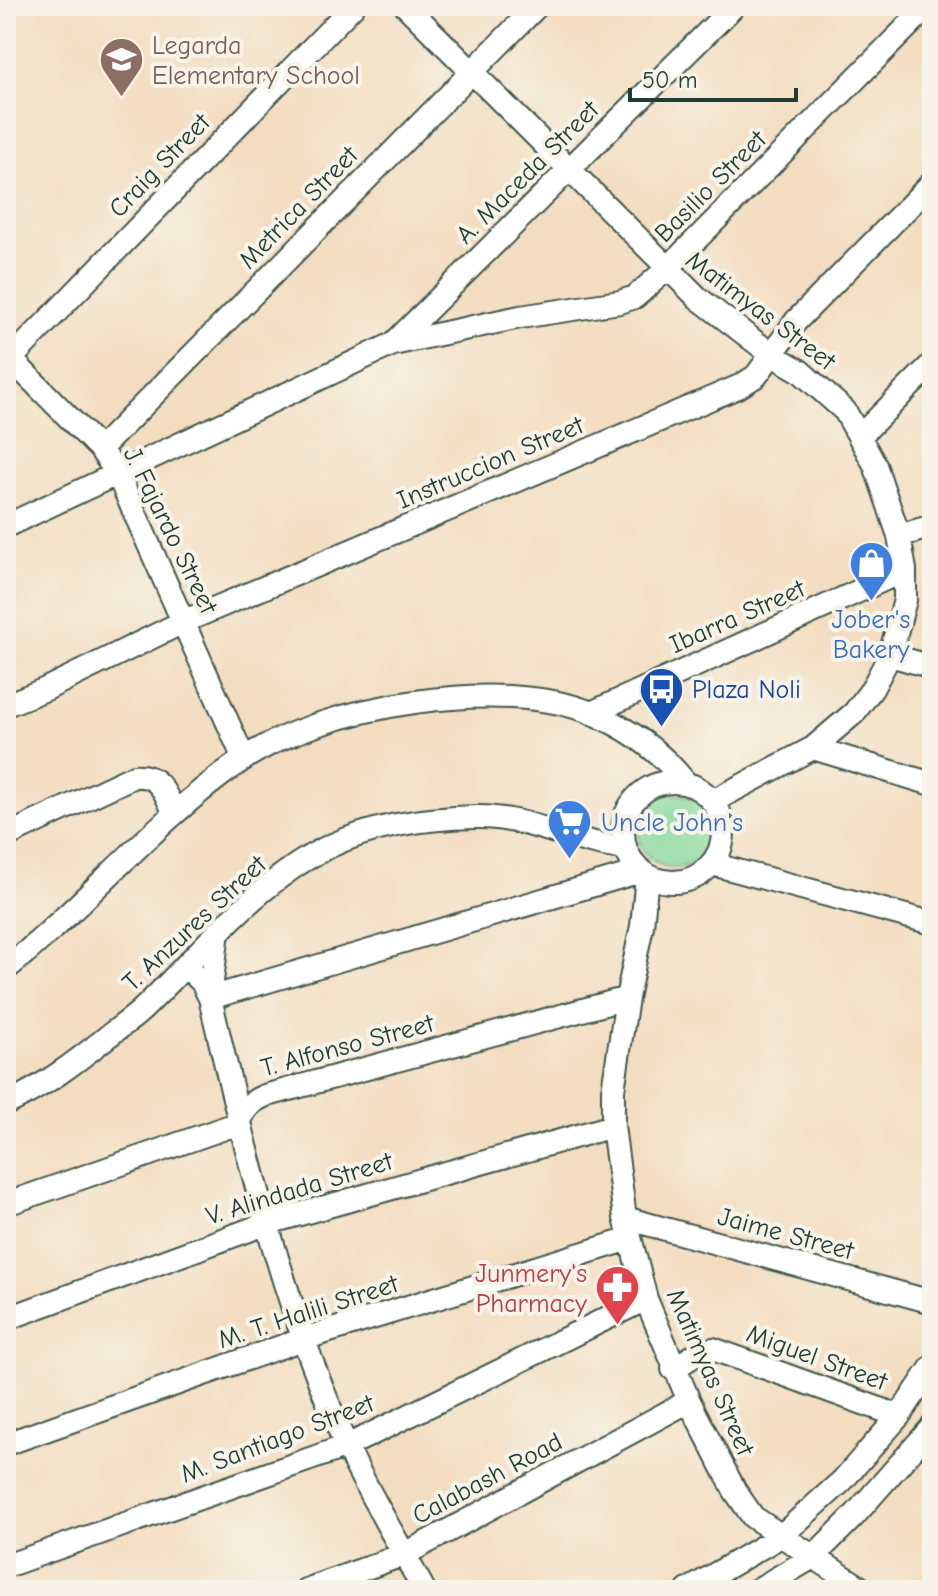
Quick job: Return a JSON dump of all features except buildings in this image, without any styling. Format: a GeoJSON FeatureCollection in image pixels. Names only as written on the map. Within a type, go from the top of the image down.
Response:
{"type":"FeatureCollection","features":[{"type":"Feature","properties":{"kind":"street","name":"Craig Street"},"geometry":{"type":"LineString","coordinates":[[8,359],[353,6]]}},
{"type":"Feature","properties":{"kind":"street"},"geometry":{"type":"LineString","coordinates":[[406,6],[667,269]]}},
{"type":"Feature","properties":{"kind":"street","name":"Metrica Street"},"geometry":{"type":"LineString","coordinates":[[100,449],[537,6]]}},
{"type":"Feature","properties":{"kind":"street","name":"A. Maceda Street"},"geometry":{"type":"LineString","coordinates":[[393,344],[734,6]]}},
{"type":"Feature","properties":{"kind":"street","name":"Basilio Street"},"geometry":{"type":"LineString","coordinates":[[667,269],[928,6]]}},
{"type":"Feature","properties":{"kind":"street","name":"Instruccion Street"},"geometry":{"type":"LineString","coordinates":[[6,705],[46,689],[185,621],[740,386],[756,376],[796,321],[932,183]]}},
{"type":"Feature","properties":{"kind":"street","name":"Matimyas Street"},"geometry":{"type":"LineString","coordinates":[[6,526],[393,344],[520,317],[620,302],[635,297],[667,269],[698,298],[823,391],[845,411],[875,465],[899,536],[905,570],[905,600],[890,655],[872,689],[854,713],[813,748],[713,801]]}},
{"type":"Feature","properties":{"kind":"street","name":"J. Fajardo Street"},"geometry":{"type":"LineString","coordinates":[[8,359],[100,449],[117,473],[244,759]]}},
{"type":"Feature","properties":{"kind":"street"},"geometry":{"type":"LineString","coordinates":[[860,436],[932,364]]}},
{"type":"Feature","properties":{"kind":"street"},"geometry":{"type":"LineString","coordinates":[[899,536],[932,526]]}},
{"type":"Feature","properties":{"kind":"street","name":"Ibarra Street"},"geometry":{"type":"LineString","coordinates":[[591,713],[905,570]]}},
{"type":"Feature","properties":{"kind":"street"},"geometry":{"type":"LineString","coordinates":[[890,655],[932,667]]}},
{"type":"Feature","properties":{"kind":"street"},"geometry":{"type":"LineString","coordinates":[[6,969],[174,812],[244,759],[299,731],[351,715],[429,698],[487,696],[534,700],[591,713],[648,744],[669,762],[685,782]]}},
{"type":"Feature","properties":{"kind":"street"},"geometry":{"type":"LineString","coordinates":[[813,748],[932,784]]}},
{"type":"Feature","properties":{"kind":"street"},"geometry":{"type":"LineString","coordinates":[[6,836],[134,776],[142,775],[156,781],[174,812]]}},
{"type":"Feature","properties":{"kind":"street"},"geometry":{"type":"LineString","coordinates":[[663,782],[685,782],[701,788],[713,801],[721,816],[724,833],[721,849],[712,864],[699,876],[682,882],[664,882],[644,874],[625,848],[622,827],[629,806],[643,790],[663,782]]}},
{"type":"Feature","properties":{"kind":"street","name":"T. Anzures Street"},"geometry":{"type":"LineString","coordinates":[[6,1104],[22,1097],[121,1027],[142,1010],[218,931],[275,882],[328,847],[367,832],[410,822],[480,817],[511,820],[610,847],[625,848]]}},
{"type":"Feature","properties":{"kind":"street"},"geometry":{"type":"LineString","coordinates":[[712,864],[932,923]]}},
{"type":"Feature","properties":{"kind":"street"},"geometry":{"type":"LineString","coordinates":[[210,998],[644,874]]}},
{"type":"Feature","properties":{"kind":"street","name":"Matimyas Street"},"geometry":{"type":"LineString","coordinates":[[644,874],[642,926],[613,1090],[613,1126],[628,1228],[646,1299],[673,1369],[735,1491],[753,1517],[864,1590]]}},
{"type":"Feature","properties":{"kind":"street"},"geometry":{"type":"LineString","coordinates":[[210,998],[218,931]]}},
{"type":"Feature","properties":{"kind":"street"},"geometry":{"type":"LineString","coordinates":[[185,966],[202,982],[210,998],[239,1123],[303,1339],[347,1446],[424,1590]]}},
{"type":"Feature","properties":{"kind":"street","name":"T. Alfonso Street"},"geometry":{"type":"LineString","coordinates":[[6,1204],[239,1123],[244,1110],[264,1096],[627,998]]}},
{"type":"Feature","properties":{"kind":"street","name":"V. Alindada Street"},"geometry":{"type":"LineString","coordinates":[[6,1319],[268,1223],[613,1126]]}},
{"type":"Feature","properties":{"kind":"street","name":"Jaime Street"},"geometry":{"type":"LineString","coordinates":[[628,1228],[932,1302]]}},
{"type":"Feature","properties":{"kind":"street","name":"M. T. Halili Street"},"geometry":{"type":"LineString","coordinates":[[6,1444],[628,1228]]}},
{"type":"Feature","properties":{"kind":"street","name":"M. Santiago Street"},"geometry":{"type":"LineString","coordinates":[[6,1566],[347,1446],[646,1299]]}},
{"type":"Feature","properties":{"kind":"street","name":"Miguel Street"},"geometry":{"type":"LineString","coordinates":[[673,1369],[701,1351],[713,1349],[899,1416]]}},
{"type":"Feature","properties":{"kind":"street"},"geometry":{"type":"LineString","coordinates":[[688,1590],[781,1536],[842,1481],[899,1416],[932,1367]]}},
{"type":"Feature","properties":{"kind":"street","name":"Calabash Road"},"geometry":{"type":"LineString","coordinates":[[306,1590],[405,1554],[689,1401]]}},
{"type":"Feature","properties":{"kind":"street"},"geometry":{"type":"LineString","coordinates":[[757,1590],[813,1557],[854,1516],[932,1427]]}},
{"type":"Feature","properties":{"kind":"green space"},"geometry":{"type":"Polygon","coordinates":[[[675,794],[689,797],[701,805],[709,817],[712,831],[709,845],[701,857],[689,865],[675,868],[661,865],[649,857],[641,845],[638,831],[641,817],[649,805],[661,797],[675,794]]]}},
{"type":"Feature","properties":{"kind":"place","name":"Legarda Elementary School"},"geometry":{"type":"Point","coordinates":[121,99]}},
{"type":"Feature","properties":{"kind":"place","name":"Jober's Bakery"},"geometry":{"type":"Point","coordinates":[871,603]}},
{"type":"Feature","properties":{"kind":"place","name":"Plaza Noli"},"geometry":{"type":"Point","coordinates":[661,728]}},
{"type":"Feature","properties":{"kind":"place","name":"Uncle John's"},"geometry":{"type":"Point","coordinates":[570,861]}},
{"type":"Feature","properties":{"kind":"place","name":"Junmery's Pharmacy"},"geometry":{"type":"Point","coordinates":[618,1327]}}]}
